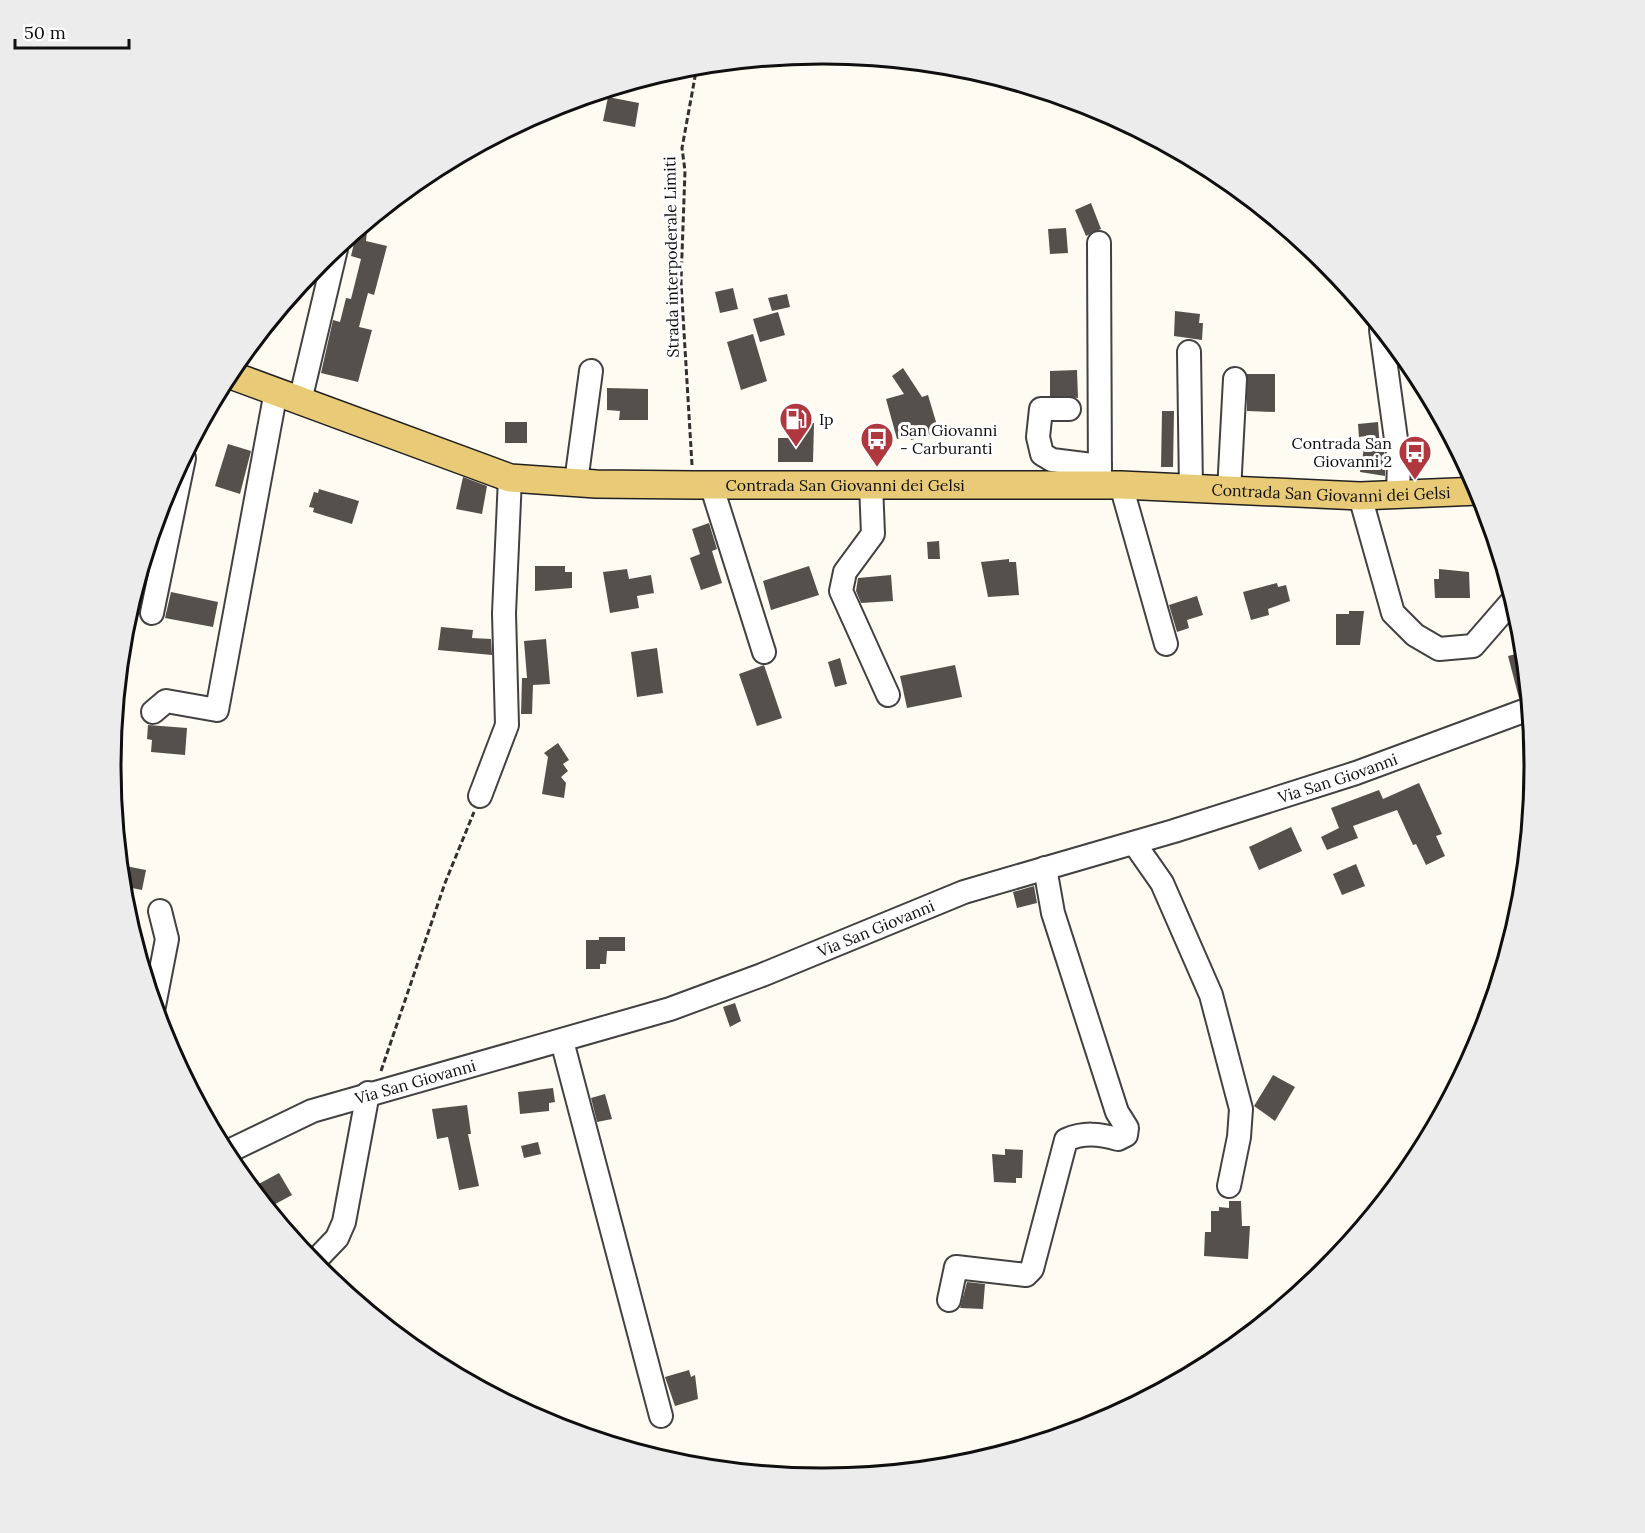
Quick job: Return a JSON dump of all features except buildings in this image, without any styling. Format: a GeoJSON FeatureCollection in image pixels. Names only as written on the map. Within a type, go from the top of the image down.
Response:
{"type":"FeatureCollection","features":[{"type":"Feature","properties":{"kind":"main road","name":"Contrada San Giovanni dei Gelsi"},"geometry":{"type":"LineString","coordinates":[[238,378],[510,478],[705,485],[1107,479],[1191,489],[1360,496],[1468,492]]}},
{"type":"Feature","properties":{"kind":"street"},"geometry":{"type":"LineString","coordinates":[[1099,243],[1107,479],[1166,644]]}},
{"type":"Feature","properties":{"kind":"street"},"geometry":{"type":"LineString","coordinates":[[153,712],[166,701],[217,710],[288,396],[330,266]]}},
{"type":"Feature","properties":{"kind":"street"},"geometry":{"type":"LineString","coordinates":[[1383,344],[1399,460],[1398,495]]}},
{"type":"Feature","properties":{"kind":"street"},"geometry":{"type":"LineString","coordinates":[[1189,352],[1191,489]]}},
{"type":"Feature","properties":{"kind":"street"},"geometry":{"type":"LineString","coordinates":[[576,482],[591,371]]}},
{"type":"Feature","properties":{"kind":"street"},"geometry":{"type":"LineString","coordinates":[[1229,491],[1235,379]]}},
{"type":"Feature","properties":{"kind":"street"},"geometry":{"type":"LineString","coordinates":[[1069,409],[1041,409],[1038,437],[1042,454],[1052,460],[1107,479]]}},
{"type":"Feature","properties":{"kind":"street"},"geometry":{"type":"LineString","coordinates":[[480,796],[507,725],[504,613],[510,478]]}},
{"type":"Feature","properties":{"kind":"street"},"geometry":{"type":"LineString","coordinates":[[871,484],[873,534],[845,572],[841,591],[888,694]]}},
{"type":"Feature","properties":{"kind":"street"},"geometry":{"type":"LineString","coordinates":[[705,485],[715,497],[764,652]]}},
{"type":"Feature","properties":{"kind":"street"},"geometry":{"type":"LineString","coordinates":[[152,613],[177,491]]}},
{"type":"Feature","properties":{"kind":"street"},"geometry":{"type":"LineString","coordinates":[[1360,496],[1394,613],[1415,635],[1439,649],[1473,646],[1506,608]]}},
{"type":"Feature","properties":{"kind":"street","name":"Via San Giovanni"},"geometry":{"type":"LineString","coordinates":[[234,1149],[312,1111],[670,1009],[783,966],[964,892],[1134,843],[1356,773],[1522,712]]}},
{"type":"Feature","properties":{"kind":"street"},"geometry":{"type":"LineString","coordinates":[[1134,843],[1162,883],[1211,995],[1241,1109],[1239,1137],[1229,1186]]}},
{"type":"Feature","properties":{"kind":"street"},"geometry":{"type":"LineString","coordinates":[[949,1300],[956,1267],[1026,1275],[1032,1269],[1066,1140],[1079,1134],[1101,1134],[1118,1139],[1126,1135],[1127,1128],[1117,1112],[1053,913],[1045,868]]}},
{"type":"Feature","properties":{"kind":"street"},"geometry":{"type":"LineString","coordinates":[[157,989],[167,939],[160,910]]}},
{"type":"Feature","properties":{"kind":"street"},"geometry":{"type":"LineString","coordinates":[[562,1041],[661,1416]]}},
{"type":"Feature","properties":{"kind":"street"},"geometry":{"type":"LineString","coordinates":[[320,1256],[337,1238],[345,1222],[371,1093]]}},
{"type":"Feature","properties":{"kind":"path","name":"Strada interpoderale Limiti"},"geometry":{"type":"LineString","coordinates":[[695,77],[682,148],[685,171],[681,282],[705,485]]}},
{"type":"Feature","properties":{"kind":"path"},"geometry":{"type":"LineString","coordinates":[[371,1093],[445,883],[480,796]]}},
{"type":"Feature","properties":{"kind":"place","name":"Ip"},"geometry":{"type":"Point","coordinates":[796,448]}},
{"type":"Feature","properties":{"kind":"place","name":"San Giovanni - Carburanti"},"geometry":{"type":"Point","coordinates":[877,468]}},
{"type":"Feature","properties":{"kind":"place","name":"Contrada San Giovanni 2"},"geometry":{"type":"Point","coordinates":[1415,481]}}]}
